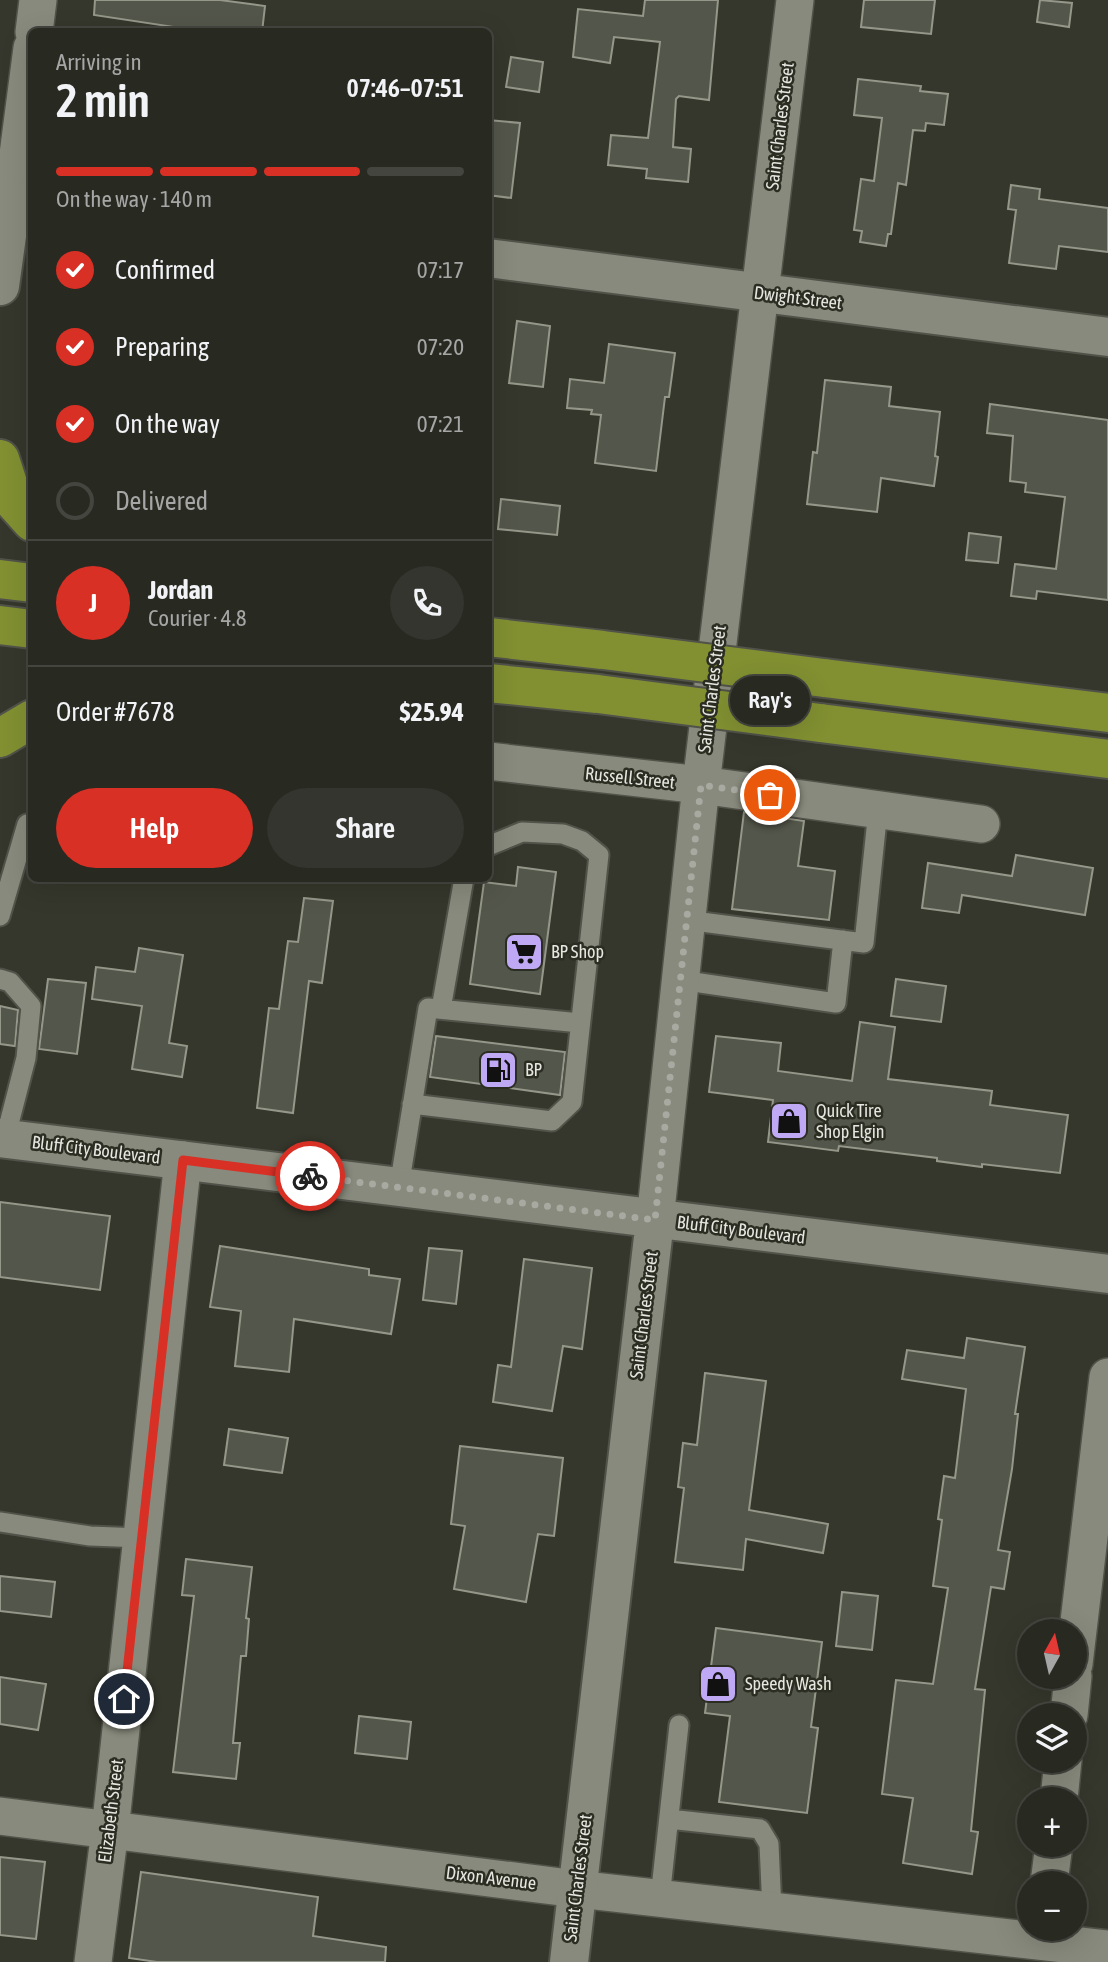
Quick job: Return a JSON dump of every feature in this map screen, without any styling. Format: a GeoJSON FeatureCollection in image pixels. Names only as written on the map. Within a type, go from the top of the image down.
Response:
{"type":"FeatureCollection","features":[{"type":"Feature","properties":{"kind":"highway"},"geometry":{"type":"LineString","coordinates":[[0,459],[14,502],[28,518]]}},
{"type":"Feature","properties":{"kind":"highway"},"geometry":{"type":"LineString","coordinates":[[0,579],[28,582]]}},
{"type":"Feature","properties":{"kind":"highway"},"geometry":{"type":"LineString","coordinates":[[0,625],[28,628]]}},
{"type":"Feature","properties":{"kind":"highway"},"geometry":{"type":"LineString","coordinates":[[492,637],[1093,712]]}},
{"type":"Feature","properties":{"kind":"highway"},"geometry":{"type":"LineString","coordinates":[[492,682],[1091,757]]}},
{"type":"Feature","properties":{"kind":"highway"},"geometry":{"type":"LineString","coordinates":[[0,738],[28,721]]}},
{"type":"Feature","properties":{"kind":"main road"},"geometry":{"type":"LineString","coordinates":[[0,286],[14,200]]}},
{"type":"Feature","properties":{"kind":"main road","name":"Dwight Street"},"geometry":{"type":"LineString","coordinates":[[492,259],[1108,337]]}},
{"type":"Feature","properties":{"kind":"main road","name":"Bluff City Boulevard"},"geometry":{"type":"LineString","coordinates":[[2,1139],[1108,1274]]}},
{"type":"Feature","properties":{"kind":"main road","name":"Saint Charles Street"},"geometry":{"type":"LineString","coordinates":[[569,1962],[655,1220]]}},
{"type":"Feature","properties":{"kind":"street"},"geometry":{"type":"LineString","coordinates":[[34,28],[38,0]]}},
{"type":"Feature","properties":{"kind":"street","name":"Saint Charles Street"},"geometry":{"type":"LineString","coordinates":[[655,1220],[701,785],[795,0]]}},
{"type":"Feature","properties":{"kind":"street"},"geometry":{"type":"LineString","coordinates":[[14,200],[28,82]]}},
{"type":"Feature","properties":{"kind":"street","name":"Russell Street"},"geometry":{"type":"LineString","coordinates":[[492,761],[701,785],[981,824]]}},
{"type":"Feature","properties":{"kind":"street","name":"Elizabeth Street"},"geometry":{"type":"LineString","coordinates":[[93,1962],[110,1830],[183,1160]]}},
{"type":"Feature","properties":{"kind":"street"},"geometry":{"type":"LineString","coordinates":[[1079,1619],[1108,1377]]}},
{"type":"Feature","properties":{"kind":"street","name":"Dixon Avenue"},"geometry":{"type":"LineString","coordinates":[[0,1816],[660,1899],[1042,1944],[1108,1949]]}},
{"type":"Feature","properties":{"kind":"lane"},"geometry":{"type":"LineString","coordinates":[[686,920],[864,943],[878,810]]}},
{"type":"Feature","properties":{"kind":"lane"},"geometry":{"type":"LineString","coordinates":[[0,916],[27,824]]}},
{"type":"Feature","properties":{"kind":"lane"},"geometry":{"type":"LineString","coordinates":[[412,1104],[552,1121],[572,1102],[598,855],[583,841],[563,834],[522,832],[492,844]]}},
{"type":"Feature","properties":{"kind":"lane"},"geometry":{"type":"LineString","coordinates":[[442,1009],[463,882]]}},
{"type":"Feature","properties":{"kind":"lane"},"geometry":{"type":"LineString","coordinates":[[680,980],[836,1003],[843,940]]}},
{"type":"Feature","properties":{"kind":"lane"},"geometry":{"type":"LineString","coordinates":[[0,979],[10,982],[32,1006],[26,1059],[2,1139]]}},
{"type":"Feature","properties":{"kind":"lane"},"geometry":{"type":"LineString","coordinates":[[399,1187],[428,1008],[580,1023]]}},
{"type":"Feature","properties":{"kind":"lane"},"geometry":{"type":"LineString","coordinates":[[0,1522],[90,1536],[142,1538]]}},
{"type":"Feature","properties":{"kind":"lane"},"geometry":{"type":"LineString","coordinates":[[660,1899],[679,1725]]}},
{"type":"Feature","properties":{"kind":"lane"},"geometry":{"type":"LineString","coordinates":[[669,1819],[760,1829],[769,1843],[772,1911]]}},
{"type":"Feature","properties":{"kind":"building"},"geometry":{"type":"Polygon","coordinates":[[[95,0],[220,0],[265,6],[262,28],[181,28],[94,15],[95,0]]]}},
{"type":"Feature","properties":{"kind":"building"},"geometry":{"type":"Polygon","coordinates":[[[645,0],[718,0],[709,100],[679,96],[676,99],[673,147],[691,149],[688,182],[646,178],[647,169],[608,165],[611,135],[648,138],[660,42],[614,37],[610,63],[573,57],[578,9],[643,16],[645,0]]]}},
{"type":"Feature","properties":{"kind":"building"},"geometry":{"type":"Polygon","coordinates":[[[864,0],[935,0],[931,34],[861,27],[864,0]]]}},
{"type":"Feature","properties":{"kind":"building"},"geometry":{"type":"Polygon","coordinates":[[[1040,0],[1072,3],[1069,27],[1037,22],[1040,0]]]}},
{"type":"Feature","properties":{"kind":"building"},"geometry":{"type":"Polygon","coordinates":[[[511,57],[543,62],[539,92],[506,87],[511,57]]]}},
{"type":"Feature","properties":{"kind":"building"},"geometry":{"type":"Polygon","coordinates":[[[858,79],[921,86],[920,91],[948,94],[944,125],[926,123],[925,131],[913,130],[906,185],[898,183],[891,234],[888,234],[886,246],[860,242],[862,231],[854,230],[861,179],[874,181],[882,118],[854,115],[858,79]]]}},
{"type":"Feature","properties":{"kind":"building"},"geometry":{"type":"Polygon","coordinates":[[[492,120],[520,123],[511,198],[492,196],[492,120]]]}},
{"type":"Feature","properties":{"kind":"building"},"geometry":{"type":"Polygon","coordinates":[[[1011,185],[1040,189],[1039,199],[1108,208],[1108,252],[1059,246],[1056,269],[1009,263],[1016,210],[1008,209],[1011,185]]]}},
{"type":"Feature","properties":{"kind":"building"},"geometry":{"type":"Polygon","coordinates":[[[517,321],[550,326],[543,387],[509,383],[517,321]]]}},
{"type":"Feature","properties":{"kind":"building"},"geometry":{"type":"Polygon","coordinates":[[[609,344],[675,353],[669,397],[665,397],[656,471],[595,463],[601,415],[591,414],[592,410],[567,408],[570,379],[604,383],[609,344]]]}},
{"type":"Feature","properties":{"kind":"building"},"geometry":{"type":"Polygon","coordinates":[[[825,380],[891,387],[889,406],[940,412],[934,486],[881,478],[877,512],[807,504],[813,452],[817,453],[825,380]]]}},
{"type":"Feature","properties":{"kind":"building"},"geometry":{"type":"Polygon","coordinates":[[[990,404],[1108,420],[1108,600],[1037,591],[1036,599],[1011,596],[1015,564],[1056,569],[1065,497],[1025,492],[1026,483],[1010,481],[1013,436],[987,433],[990,404]]]}},
{"type":"Feature","properties":{"kind":"building"},"geometry":{"type":"Polygon","coordinates":[[[501,499],[560,506],[557,535],[498,529],[501,499]]]}},
{"type":"Feature","properties":{"kind":"building"},"geometry":{"type":"Polygon","coordinates":[[[969,533],[1001,537],[998,563],[966,560],[969,533]]]}},
{"type":"Feature","properties":{"kind":"building"},"geometry":{"type":"Polygon","coordinates":[[[744,812],[804,821],[798,866],[835,871],[829,920],[732,909],[744,812]]]}},
{"type":"Feature","properties":{"kind":"building"},"geometry":{"type":"Polygon","coordinates":[[[1016,855],[1093,868],[1085,915],[962,895],[959,913],[922,908],[928,863],[1012,876],[1016,855]]]}},
{"type":"Feature","properties":{"kind":"building"},"geometry":{"type":"Polygon","coordinates":[[[518,867],[556,872],[540,994],[470,984],[484,882],[516,886],[518,867]]]}},
{"type":"Feature","properties":{"kind":"building"},"geometry":{"type":"Polygon","coordinates":[[[304,898],[333,901],[322,983],[309,981],[293,1113],[257,1108],[269,1008],[279,1009],[288,941],[298,942],[304,898]]]}},
{"type":"Feature","properties":{"kind":"building"},"geometry":{"type":"Polygon","coordinates":[[[139,948],[183,955],[169,1043],[187,1046],[182,1077],[132,1069],[142,1006],[92,999],[96,967],[135,972],[139,948]]]}},
{"type":"Feature","properties":{"kind":"building"},"geometry":{"type":"Polygon","coordinates":[[[48,979],[86,983],[77,1054],[39,1049],[48,979]]]}},
{"type":"Feature","properties":{"kind":"building"},"geometry":{"type":"Polygon","coordinates":[[[896,979],[946,986],[941,1022],[891,1016],[896,979]]]}},
{"type":"Feature","properties":{"kind":"building"},"geometry":{"type":"Polygon","coordinates":[[[0,1006],[18,1010],[15,1046],[0,1044],[0,1006]]]}},
{"type":"Feature","properties":{"kind":"building"},"geometry":{"type":"Polygon","coordinates":[[[860,1022],[895,1027],[888,1079],[992,1091],[990,1105],[1068,1115],[1060,1173],[982,1164],[982,1167],[937,1161],[937,1158],[839,1146],[838,1151],[768,1142],[773,1100],[709,1092],[716,1036],[781,1043],[778,1071],[852,1081],[860,1022]]]}},
{"type":"Feature","properties":{"kind":"building"},"geometry":{"type":"Polygon","coordinates":[[[436,1036],[565,1052],[560,1095],[430,1077],[436,1036]]]}},
{"type":"Feature","properties":{"kind":"building"},"geometry":{"type":"Polygon","coordinates":[[[0,1202],[110,1216],[100,1290],[0,1277],[0,1202]]]}},
{"type":"Feature","properties":{"kind":"building"},"geometry":{"type":"Polygon","coordinates":[[[220,1246],[369,1269],[369,1275],[400,1279],[391,1334],[294,1319],[289,1372],[235,1366],[241,1311],[210,1307],[220,1246]]]}},
{"type":"Feature","properties":{"kind":"building"},"geometry":{"type":"Polygon","coordinates":[[[429,1248],[462,1251],[456,1304],[423,1300],[429,1248]]]}},
{"type":"Feature","properties":{"kind":"building"},"geometry":{"type":"Polygon","coordinates":[[[524,1259],[592,1268],[582,1349],[563,1346],[552,1411],[493,1402],[498,1365],[511,1367],[524,1259]]]}},
{"type":"Feature","properties":{"kind":"building"},"geometry":{"type":"Polygon","coordinates":[[[967,1338],[1025,1347],[1015,1414],[1018,1414],[1012,1469],[998,1550],[1010,1552],[1004,1589],[991,1587],[975,1689],[985,1690],[971,1831],[978,1832],[972,1874],[903,1863],[913,1798],[882,1794],[896,1680],[933,1684],[948,1588],[933,1586],[942,1520],[938,1519],[944,1476],[955,1478],[966,1389],[902,1379],[907,1350],[964,1358],[967,1338]]]}},
{"type":"Feature","properties":{"kind":"building"},"geometry":{"type":"Polygon","coordinates":[[[705,1373],[766,1381],[749,1510],[828,1524],[823,1553],[746,1539],[743,1570],[675,1562],[684,1488],[678,1487],[683,1443],[697,1445],[705,1373]]]}},
{"type":"Feature","properties":{"kind":"building"},"geometry":{"type":"Polygon","coordinates":[[[229,1429],[288,1438],[282,1473],[224,1465],[229,1429]]]}},
{"type":"Feature","properties":{"kind":"building"},"geometry":{"type":"Polygon","coordinates":[[[460,1446],[563,1458],[554,1536],[538,1534],[526,1602],[454,1589],[465,1526],[451,1524],[460,1446]]]}},
{"type":"Feature","properties":{"kind":"building"},"geometry":{"type":"Polygon","coordinates":[[[186,1559],[252,1567],[246,1618],[249,1619],[246,1656],[241,1656],[233,1743],[240,1743],[236,1779],[173,1772],[194,1596],[182,1595],[186,1559]]]}},
{"type":"Feature","properties":{"kind":"building"},"geometry":{"type":"Polygon","coordinates":[[[0,1576],[55,1582],[51,1617],[0,1611],[0,1576]]]}},
{"type":"Feature","properties":{"kind":"building"},"geometry":{"type":"Polygon","coordinates":[[[842,1592],[878,1596],[872,1650],[836,1646],[842,1592]]]}},
{"type":"Feature","properties":{"kind":"building"},"geometry":{"type":"Polygon","coordinates":[[[716,1628],[822,1642],[811,1727],[818,1728],[807,1813],[719,1802],[730,1716],[705,1713],[716,1628]]]}},
{"type":"Feature","properties":{"kind":"building"},"geometry":{"type":"Polygon","coordinates":[[[0,1677],[46,1684],[38,1730],[0,1724],[0,1677]]]}},
{"type":"Feature","properties":{"kind":"building"},"geometry":{"type":"Polygon","coordinates":[[[359,1716],[411,1722],[407,1759],[355,1753],[359,1716]]]}},
{"type":"Feature","properties":{"kind":"building"},"geometry":{"type":"Polygon","coordinates":[[[0,1857],[45,1862],[36,1939],[0,1935],[0,1857]]]}},
{"type":"Feature","properties":{"kind":"building"},"geometry":{"type":"Polygon","coordinates":[[[141,1872],[318,1897],[313,1936],[386,1947],[385,1962],[157,1962],[129,1958],[141,1872]]]}},
{"type":"Feature","properties":{"kind":"way so far"},"geometry":{"type":"LineString","coordinates":[[310,1176],[655,1220],[701,785],[770,795]]}},
{"type":"Feature","properties":{"kind":"place","name":"Ray's"},"geometry":{"type":"Point","coordinates":[770,795]}},
{"type":"Feature","properties":{"kind":"place","name":"BP Shop"},"geometry":{"type":"Point","coordinates":[524,952]}},
{"type":"Feature","properties":{"kind":"place","name":"BP"},"geometry":{"type":"Point","coordinates":[498,1070]}},
{"type":"Feature","properties":{"kind":"place","name":"Quick Tire Shop Elgin"},"geometry":{"type":"Point","coordinates":[789,1121]}},
{"type":"Feature","properties":{"kind":"place","name":"Speedy Wash"},"geometry":{"type":"Point","coordinates":[718,1684]}},
{"type":"Feature","properties":{"kind":"route"},"geometry":{"type":"LineString","coordinates":[[124,1699],[183,1160],[310,1176]]}}]}
